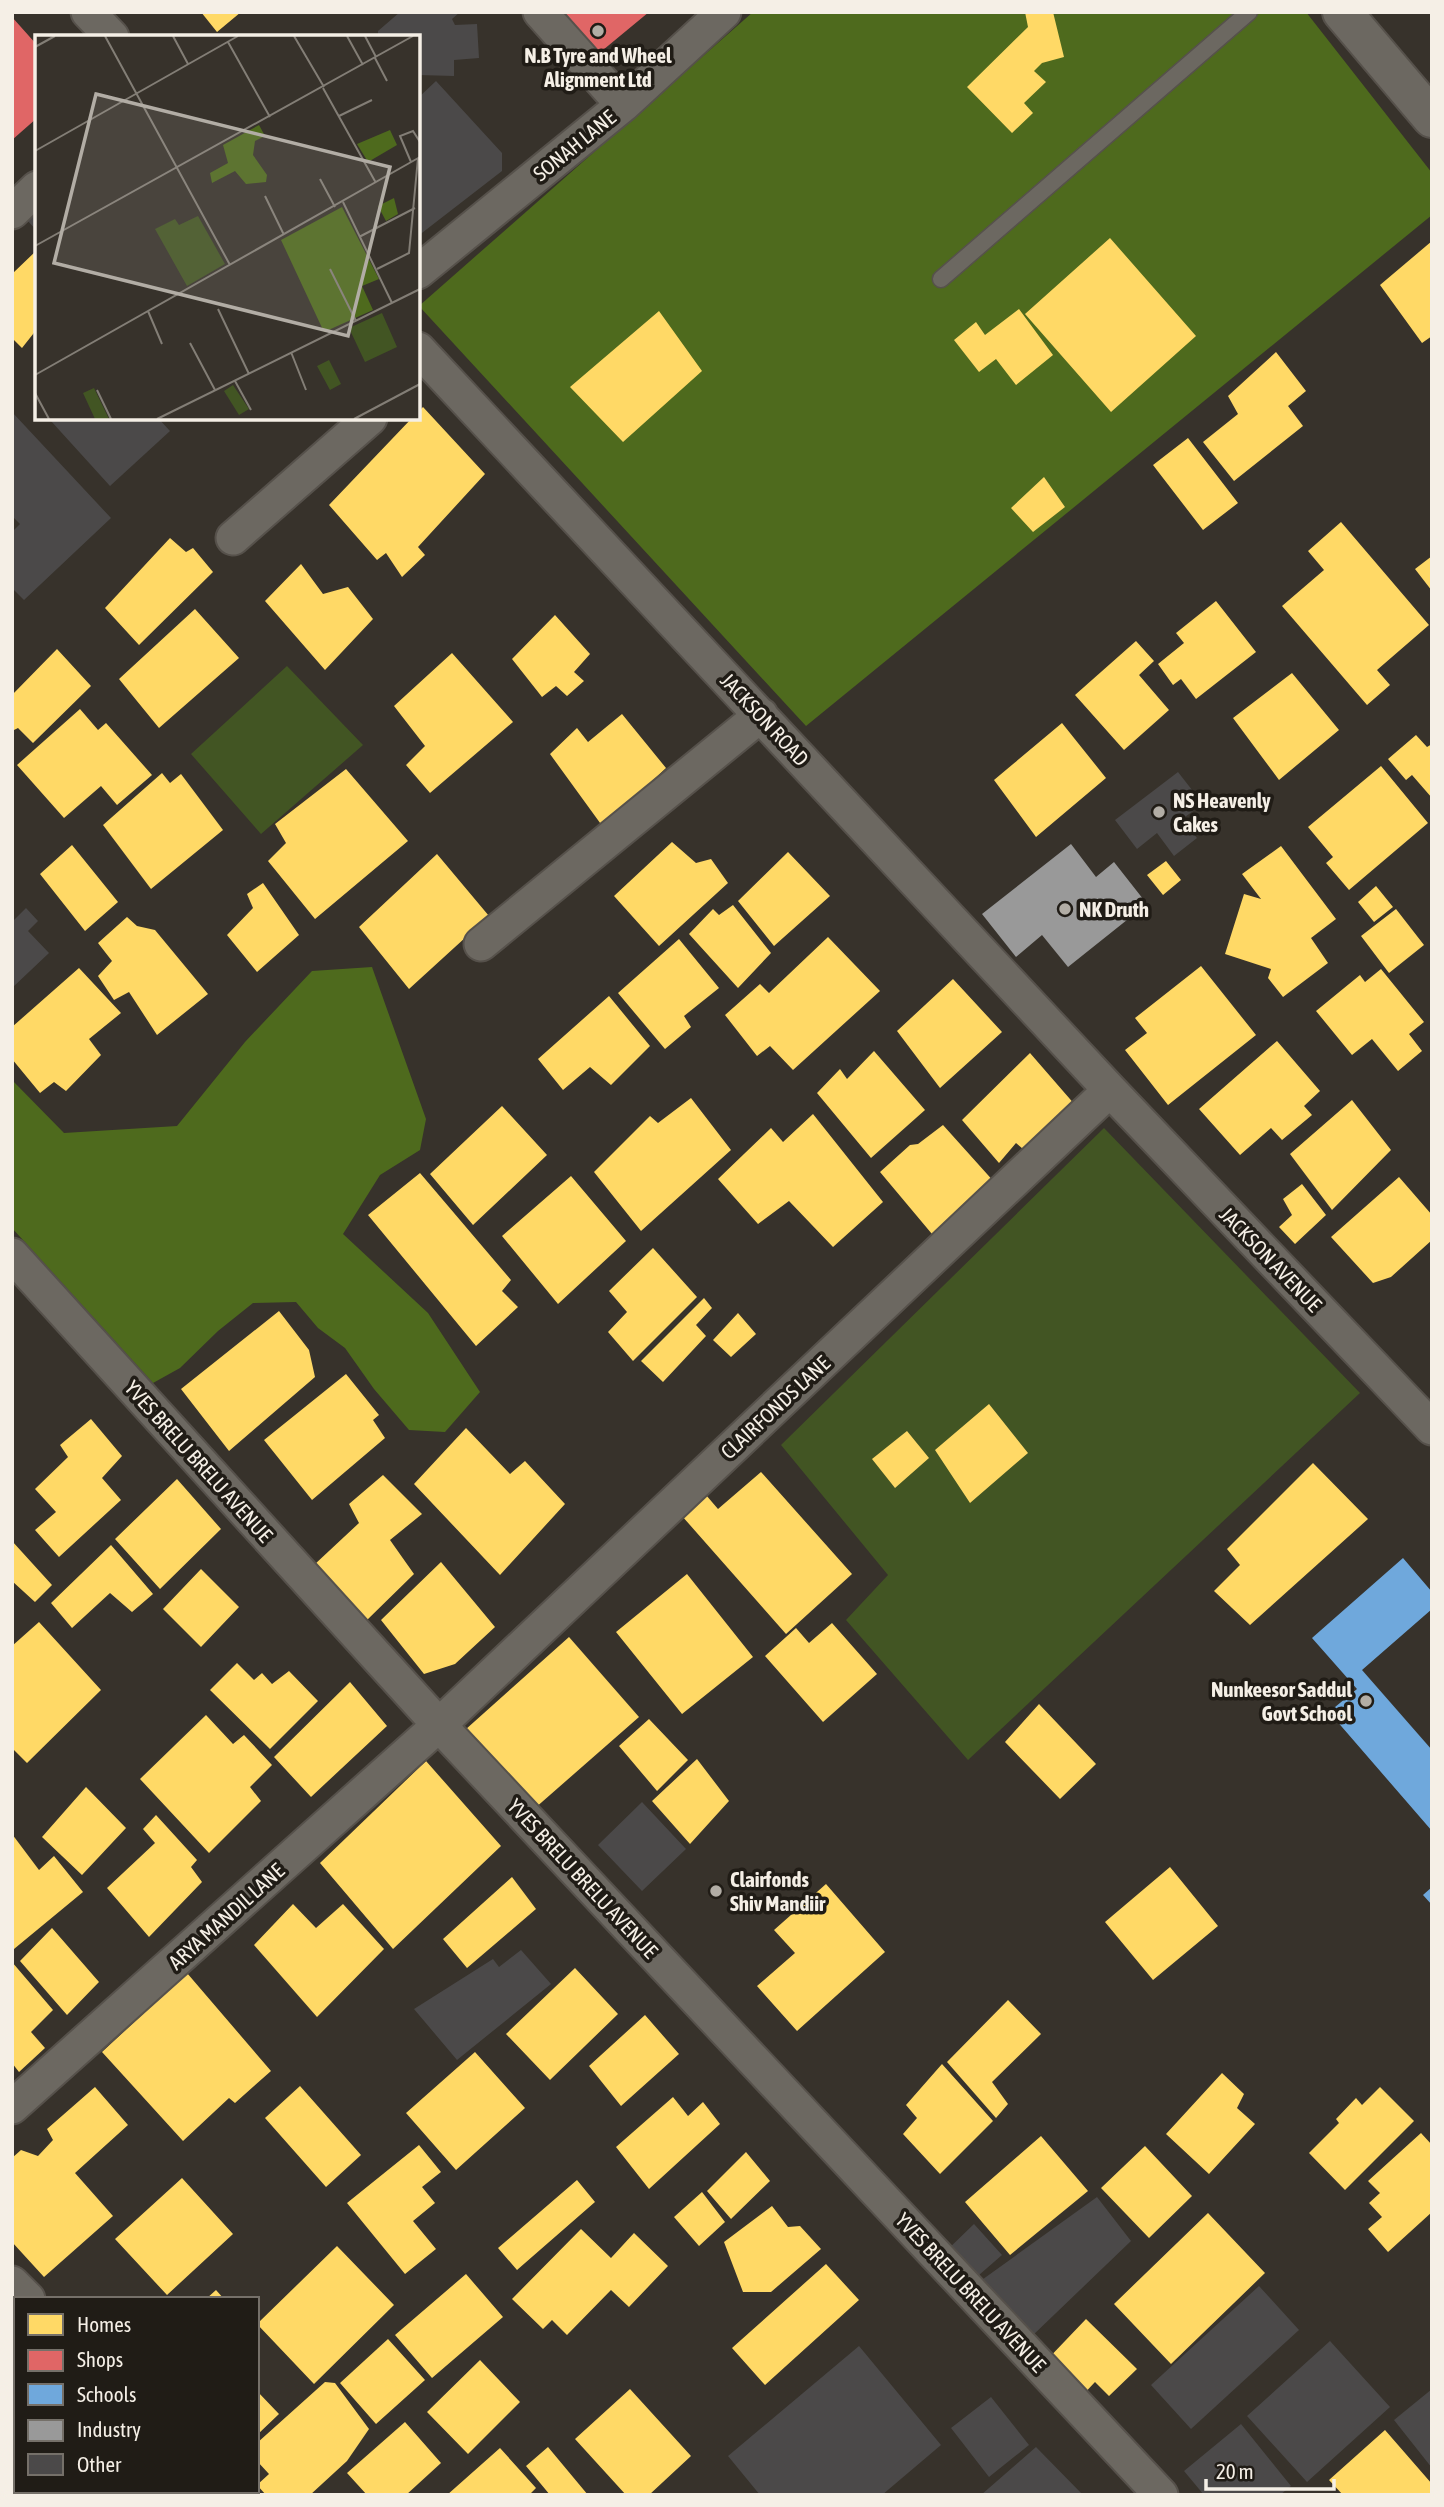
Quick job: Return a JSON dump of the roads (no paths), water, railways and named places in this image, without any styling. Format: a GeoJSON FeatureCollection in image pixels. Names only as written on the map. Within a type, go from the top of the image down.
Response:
{"type":"FeatureCollection","features":[{"type":"Feature","properties":{"kind":"street"},"geometry":{"type":"LineString","coordinates":[[88,12],[110,35]]}},
{"type":"Feature","properties":{"kind":"street"},"geometry":{"type":"LineString","coordinates":[[540,12],[623,105]]}},
{"type":"Feature","properties":{"kind":"street","name":"SONAH LANE"},"geometry":{"type":"LineString","coordinates":[[420,270],[623,105],[724,12]]}},
{"type":"Feature","properties":{"kind":"street"},"geometry":{"type":"LineString","coordinates":[[1342,12],[1432,118]]}},
{"type":"Feature","properties":{"kind":"street"},"geometry":{"type":"LineString","coordinates":[[12,212],[35,190]]}},
{"type":"Feature","properties":{"kind":"street","name":"JACKSON ROAD"},"geometry":{"type":"LineString","coordinates":[[423,363],[761,715],[1110,1090]]}},
{"type":"Feature","properties":{"kind":"street"},"geometry":{"type":"LineString","coordinates":[[233,538],[368,420]]}},
{"type":"Feature","properties":{"kind":"street"},"geometry":{"type":"LineString","coordinates":[[481,944],[761,715]]}},
{"type":"Feature","properties":{"kind":"street","name":"JACKSON AVENUE"},"geometry":{"type":"LineString","coordinates":[[1110,1090],[1432,1428]]}},
{"type":"Feature","properties":{"kind":"street","name":"CLAIRFONDS LANE"},"geometry":{"type":"LineString","coordinates":[[439,1725],[1110,1090]]}},
{"type":"Feature","properties":{"kind":"street","name":"YVES BRELU BRELU AVENUE"},"geometry":{"type":"LineString","coordinates":[[12,1255],[439,1725],[1161,2495]]}},
{"type":"Feature","properties":{"kind":"street","name":"ARYA MANDIL LANE"},"geometry":{"type":"LineString","coordinates":[[12,2107],[439,1725]]}},
{"type":"Feature","properties":{"kind":"street"},"geometry":{"type":"LineString","coordinates":[[12,2283],[26,2297]]}},
{"type":"Feature","properties":{"kind":"lane"},"geometry":{"type":"LineString","coordinates":[[941,279],[1250,12]]}},
{"type":"Feature","properties":{"kind":"place","name":"N.B Tyre and Wheel Alignment Ltd"},"geometry":{"type":"Point","coordinates":[598,31]}},
{"type":"Feature","properties":{"kind":"place","name":"NS Heavenly Cakes"},"geometry":{"type":"Point","coordinates":[1159,812]}},
{"type":"Feature","properties":{"kind":"place","name":"NK Druth"},"geometry":{"type":"Point","coordinates":[1065,909]}},
{"type":"Feature","properties":{"kind":"place","name":"Nunkeesor Saddul Govt School"},"geometry":{"type":"Point","coordinates":[1366,1701]}},
{"type":"Feature","properties":{"kind":"place","name":"Clairfonds Shiv Mandiir"},"geometry":{"type":"Point","coordinates":[716,1891]}}]}
